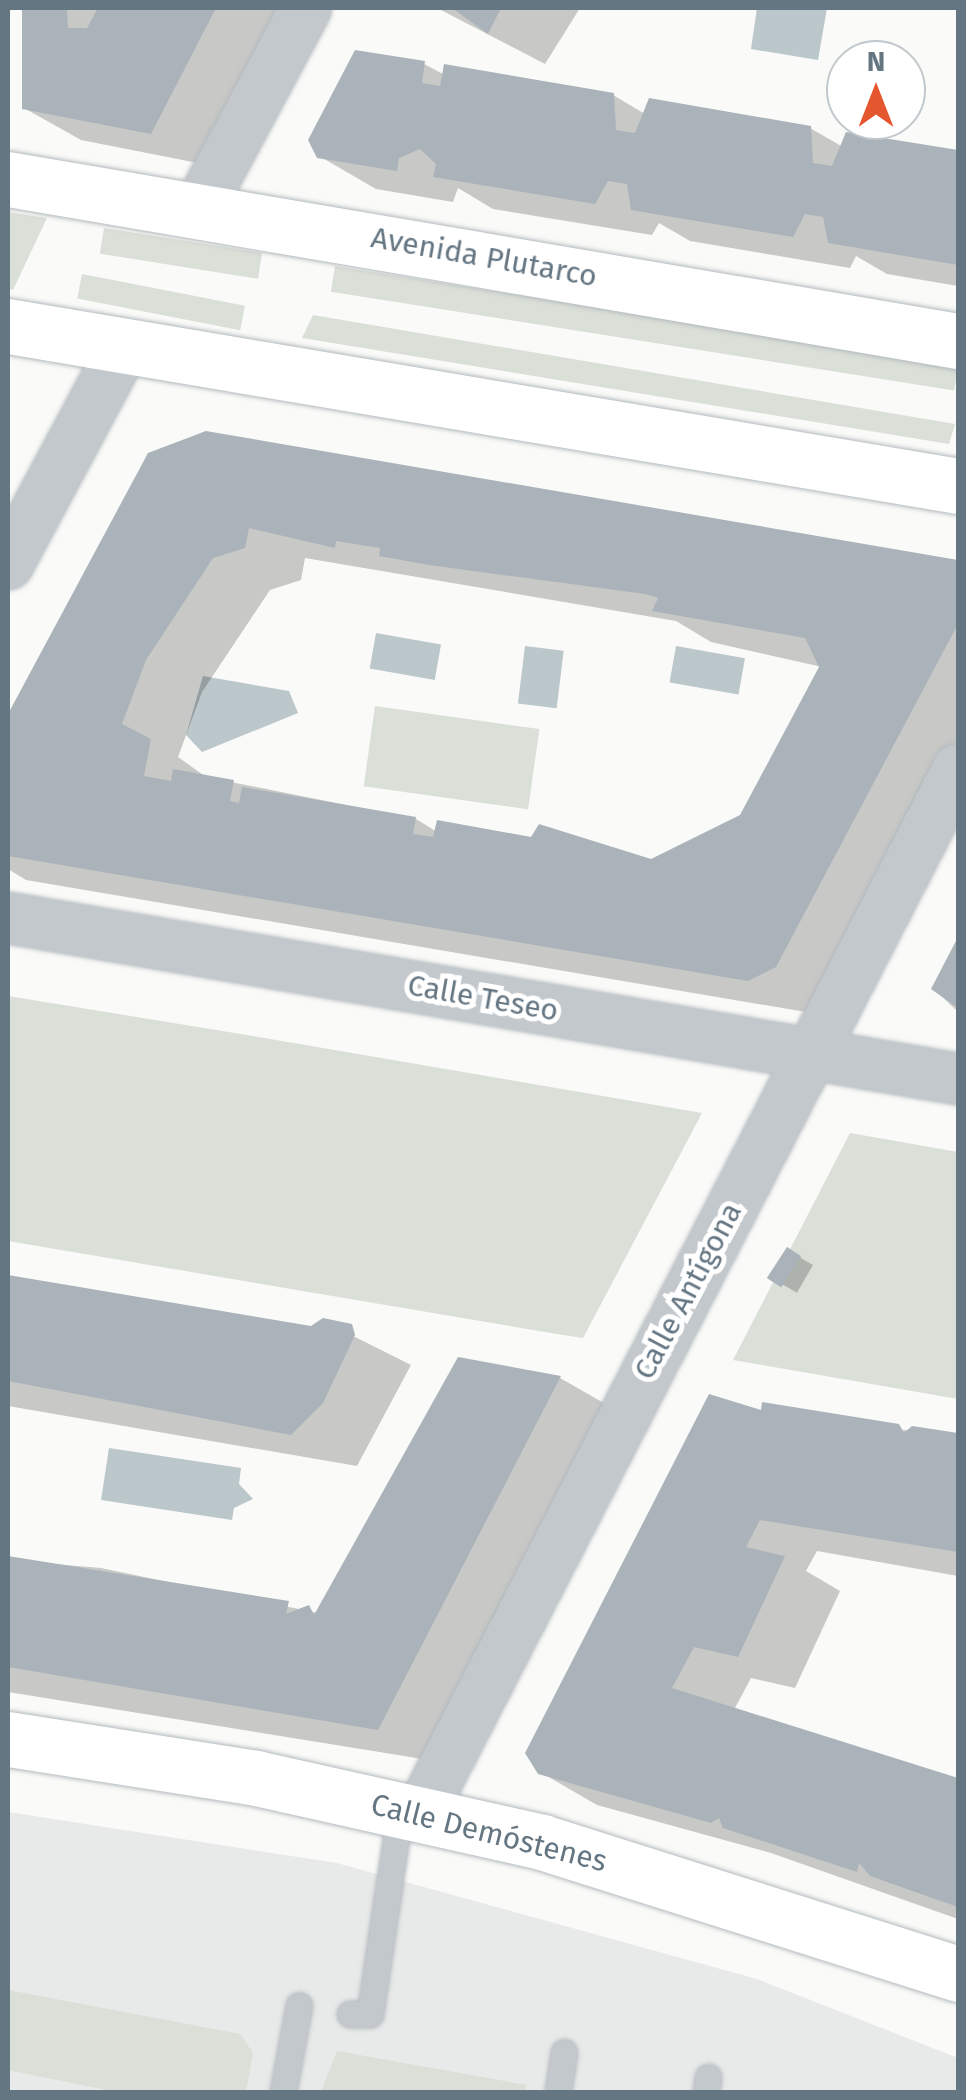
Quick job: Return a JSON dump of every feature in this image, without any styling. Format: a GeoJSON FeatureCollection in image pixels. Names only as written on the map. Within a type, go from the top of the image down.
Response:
{"type":"FeatureCollection","features":[{"type":"Feature","properties":{"kind":"main road","name":"Avenida Plutarco"},"geometry":{"type":"LineString","coordinates":[[8,179],[958,340]]}},
{"type":"Feature","properties":{"kind":"main road"},"geometry":{"type":"LineString","coordinates":[[8,326],[958,486]]}},
{"type":"Feature","properties":{"kind":"main road","name":"Calle Demóstenes"},"geometry":{"type":"LineString","coordinates":[[8,1740],[410,1812],[561,1848],[958,1974]]}},
{"type":"Feature","properties":{"kind":"street"},"geometry":{"type":"LineString","coordinates":[[198,210],[306,8]]}},
{"type":"Feature","properties":{"kind":"street"},"geometry":{"type":"LineString","coordinates":[[8,564],[124,347]]}},
{"type":"Feature","properties":{"kind":"street","name":"Calle Antígona"},"geometry":{"type":"LineString","coordinates":[[410,1812],[814,1054],[958,769]]}},
{"type":"Feature","properties":{"kind":"street","name":"Calle Teseo"},"geometry":{"type":"LineString","coordinates":[[8,918],[958,1079]]}},
{"type":"Feature","properties":{"kind":"lane"},"geometry":{"type":"LineString","coordinates":[[350,2014],[370,2014],[410,1812]]}},
{"type":"Feature","properties":{"kind":"lane"},"geometry":{"type":"LineString","coordinates":[[283,2092],[299,2005]]}},
{"type":"Feature","properties":{"kind":"lane"},"geometry":{"type":"LineString","coordinates":[[558,2092],[564,2052]]}},
{"type":"Feature","properties":{"kind":"shaded area"},"geometry":{"type":"Polygon","coordinates":[[[757,8],[827,8],[818,60],[751,49],[757,8]]]}},
{"type":"Feature","properties":{"kind":"shaded area"},"geometry":{"type":"Polygon","coordinates":[[[8,212],[47,218],[13,290],[8,289],[8,212]]]}},
{"type":"Feature","properties":{"kind":"shaded area"},"geometry":{"type":"Polygon","coordinates":[[[104,228],[262,253],[258,279],[100,254],[104,228]]]}},
{"type":"Feature","properties":{"kind":"shaded area"},"geometry":{"type":"Polygon","coordinates":[[[335,266],[958,365],[954,390],[331,292],[335,266]]]}},
{"type":"Feature","properties":{"kind":"shaded area"},"geometry":{"type":"Polygon","coordinates":[[[82,274],[245,306],[240,330],[77,299],[82,274]]]}},
{"type":"Feature","properties":{"kind":"shaded area"},"geometry":{"type":"Polygon","coordinates":[[[313,315],[955,424],[949,444],[302,338],[313,315]]]}},
{"type":"Feature","properties":{"kind":"shaded area"},"geometry":{"type":"Polygon","coordinates":[[[376,633],[441,644],[435,680],[370,668],[376,633]]]}},
{"type":"Feature","properties":{"kind":"shaded area"},"geometry":{"type":"Polygon","coordinates":[[[525,646],[564,651],[557,708],[518,704],[525,646]]]}},
{"type":"Feature","properties":{"kind":"shaded area"},"geometry":{"type":"Polygon","coordinates":[[[676,646],[745,658],[739,695],[670,682],[676,646]]]}},
{"type":"Feature","properties":{"kind":"shaded area"},"geometry":{"type":"Polygon","coordinates":[[[203,676],[289,691],[298,713],[202,752],[186,735],[203,676]]]}},
{"type":"Feature","properties":{"kind":"shaded area"},"geometry":{"type":"Polygon","coordinates":[[[375,706],[539,729],[528,809],[364,786],[375,706]]]}},
{"type":"Feature","properties":{"kind":"shaded area"},"geometry":{"type":"Polygon","coordinates":[[[8,996],[702,1113],[583,1338],[563,1335],[8,1241],[8,996]]]}},
{"type":"Feature","properties":{"kind":"shaded area"},"geometry":{"type":"Polygon","coordinates":[[[850,1133],[958,1152],[958,1399],[733,1360],[850,1133]]]}},
{"type":"Feature","properties":{"kind":"shaded area"},"geometry":{"type":"Polygon","coordinates":[[[109,1448],[241,1468],[239,1484],[253,1499],[234,1508],[232,1520],[101,1500],[109,1448]]]}},
{"type":"Feature","properties":{"kind":"shaded area"},"geometry":{"type":"Polygon","coordinates":[[[8,1812],[337,1863],[757,1979],[958,2058],[958,2092],[8,2092],[8,1812]]]}},
{"type":"Feature","properties":{"kind":"shaded area"},"geometry":{"type":"Polygon","coordinates":[[[8,1990],[240,2034],[253,2053],[246,2092],[116,2092],[8,2070],[8,1990]]]}},
{"type":"Feature","properties":{"kind":"shaded area"},"geometry":{"type":"Polygon","coordinates":[[[337,2051],[526,2085],[525,2092],[321,2092],[337,2051]]]}},
{"type":"Feature","properties":{"kind":"building"},"geometry":{"type":"Polygon","coordinates":[[[22,8],[67,8],[68,28],[87,28],[98,8],[216,8],[151,134],[22,109],[22,8]]]}},
{"type":"Feature","properties":{"kind":"building"},"geometry":{"type":"Polygon","coordinates":[[[452,8],[501,8],[488,34],[452,8]]]}},
{"type":"Feature","properties":{"kind":"building"},"geometry":{"type":"Polygon","coordinates":[[[355,50],[425,61],[422,83],[440,86],[444,64],[614,93],[616,130],[635,133],[649,98],[811,126],[813,163],[832,166],[843,140],[896,140],[958,150],[958,265],[828,243],[823,217],[805,214],[793,237],[631,210],[627,184],[608,181],[595,204],[433,177],[436,164],[420,149],[399,158],[397,171],[317,158],[308,140],[355,50]]]}},
{"type":"Feature","properties":{"kind":"building"},"geometry":{"type":"Polygon","coordinates":[[[206,431],[958,560],[958,624],[776,967],[748,981],[8,856],[8,714],[148,453],[206,431]],[[249,528],[245,548],[213,558],[146,660],[122,724],[151,739],[144,776],[171,781],[173,769],[234,780],[230,801],[239,803],[242,787],[416,817],[413,834],[433,837],[437,820],[531,837],[539,824],[651,859],[740,815],[819,667],[805,638],[652,611],[658,598],[645,594],[429,565],[379,556],[380,548],[336,541],[335,548],[249,528]]]}},
{"type":"Feature","properties":{"kind":"building"},"geometry":{"type":"Polygon","coordinates":[[[958,937],[958,1008],[931,989],[958,937]]]}},
{"type":"Feature","properties":{"kind":"building"},"geometry":{"type":"Polygon","coordinates":[[[787,1247],[801,1256],[781,1287],[767,1278],[787,1247]]]}},
{"type":"Feature","properties":{"kind":"building"},"geometry":{"type":"Polygon","coordinates":[[[8,1275],[311,1326],[323,1318],[352,1324],[355,1335],[323,1403],[291,1435],[8,1381],[8,1275]]]}},
{"type":"Feature","properties":{"kind":"building"},"geometry":{"type":"Polygon","coordinates":[[[458,1357],[561,1376],[378,1730],[8,1667],[8,1556],[289,1601],[286,1614],[309,1605],[314,1615],[458,1357]]]}},
{"type":"Feature","properties":{"kind":"building"},"geometry":{"type":"Polygon","coordinates":[[[709,1394],[761,1410],[762,1402],[899,1424],[904,1433],[912,1426],[958,1433],[958,1552],[760,1520],[746,1547],[785,1556],[738,1657],[694,1647],[672,1688],[958,1778],[958,1907],[870,1876],[859,1863],[857,1872],[723,1828],[719,1818],[711,1823],[538,1774],[525,1753],[709,1394]]]}}]}
